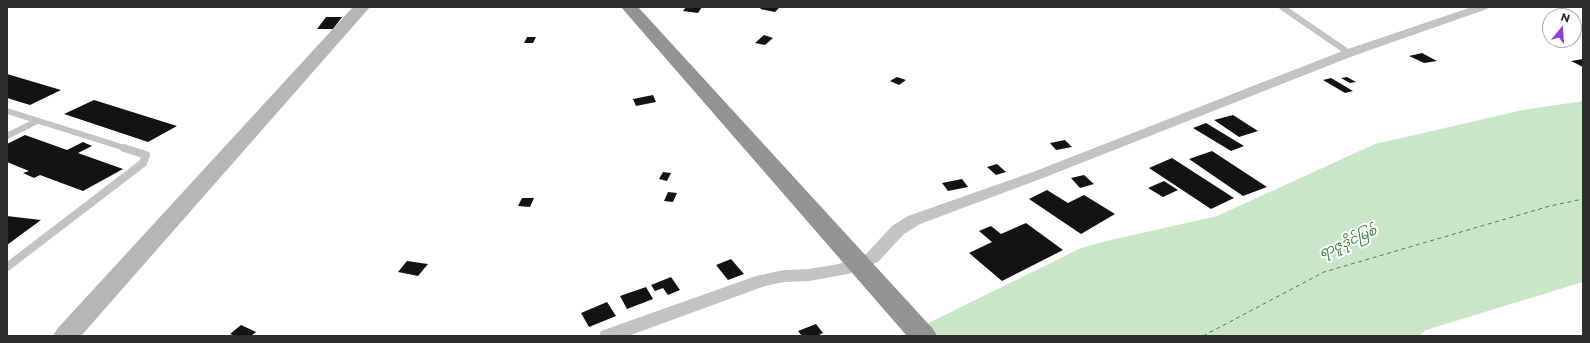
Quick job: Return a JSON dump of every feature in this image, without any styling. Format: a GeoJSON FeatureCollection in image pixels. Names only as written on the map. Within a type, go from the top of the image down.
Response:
{"type":"FeatureCollection","features":[{"type":"Feature","properties":{"kind":"highway"},"geometry":{"type":"LineString","coordinates":[[629,7],[923,336]]}},
{"type":"Feature","properties":{"kind":"main road"},"geometry":{"type":"LineString","coordinates":[[66,336],[362,7]]}},
{"type":"Feature","properties":{"kind":"street"},"geometry":{"type":"LineString","coordinates":[[608,336],[762,280],[784,276],[809,275],[842,270],[872,258],[898,230],[914,220],[1038,175],[1349,53],[1483,7]]}},
{"type":"Feature","properties":{"kind":"lane"},"geometry":{"type":"LineString","coordinates":[[1282,7],[1349,53]]}},
{"type":"Feature","properties":{"kind":"lane"},"geometry":{"type":"LineString","coordinates":[[7,111],[146,155],[143,163],[7,267]]}},
{"type":"Feature","properties":{"kind":"lane"},"geometry":{"type":"LineString","coordinates":[[7,136],[37,121]]}},
{"type":"Feature","properties":{"kind":"water","name":"ရာဇူဒိုင်မြစ်"},"geometry":{"type":"Polygon","coordinates":[[[1583,101],[1583,282],[1426,330],[1419,336],[902,336],[1079,249],[1098,243],[1217,216],[1375,144],[1523,110],[1583,101]]]}},
{"type":"Feature","properties":{"kind":"building"},"geometry":{"type":"Polygon","coordinates":[[[686,7],[702,7],[698,13],[683,11],[686,7]]]}},
{"type":"Feature","properties":{"kind":"building"},"geometry":{"type":"Polygon","coordinates":[[[762,7],[779,8],[775,12],[760,9],[762,7]]]}},
{"type":"Feature","properties":{"kind":"building"},"geometry":{"type":"Polygon","coordinates":[[[326,17],[342,17],[333,29],[317,29],[326,17]]]}},
{"type":"Feature","properties":{"kind":"building"},"geometry":{"type":"Polygon","coordinates":[[[764,35],[773,38],[765,45],[755,43],[764,35]]]}},
{"type":"Feature","properties":{"kind":"building"},"geometry":{"type":"Polygon","coordinates":[[[527,37],[536,37],[533,43],[524,43],[527,37]]]}},
{"type":"Feature","properties":{"kind":"building"},"geometry":{"type":"Polygon","coordinates":[[[1422,53],[1437,61],[1424,63],[1409,56],[1422,53]]]}},
{"type":"Feature","properties":{"kind":"building"},"geometry":{"type":"Polygon","coordinates":[[[1583,59],[1583,67],[1571,61],[1583,59]]]}},
{"type":"Feature","properties":{"kind":"building"},"geometry":{"type":"Polygon","coordinates":[[[7,74],[61,90],[30,105],[7,98],[7,74]]]}},
{"type":"Feature","properties":{"kind":"building"},"geometry":{"type":"Polygon","coordinates":[[[897,77],[906,80],[899,85],[890,81],[897,77]]]}},
{"type":"Feature","properties":{"kind":"building"},"geometry":{"type":"Polygon","coordinates":[[[1347,77],[1356,82],[1350,83],[1341,78],[1347,77]]]}},
{"type":"Feature","properties":{"kind":"building"},"geometry":{"type":"Polygon","coordinates":[[[1331,78],[1353,91],[1345,93],[1323,80],[1331,78]]]}},
{"type":"Feature","properties":{"kind":"building"},"geometry":{"type":"Polygon","coordinates":[[[653,95],[656,102],[636,106],[633,99],[653,95]]]}},
{"type":"Feature","properties":{"kind":"building"},"geometry":{"type":"Polygon","coordinates":[[[94,100],[177,126],[148,142],[64,114],[94,100]]]}},
{"type":"Feature","properties":{"kind":"building"},"geometry":{"type":"Polygon","coordinates":[[[1233,115],[1258,131],[1239,137],[1214,120],[1233,115]]]}},
{"type":"Feature","properties":{"kind":"building"},"geometry":{"type":"Polygon","coordinates":[[[1206,123],[1244,146],[1231,151],[1193,128],[1206,123]]]}},
{"type":"Feature","properties":{"kind":"building"},"geometry":{"type":"Polygon","coordinates":[[[25,135],[67,150],[83,142],[92,146],[78,153],[123,169],[83,191],[40,175],[34,178],[23,173],[29,171],[7,162],[7,144],[25,135]]]}},
{"type":"Feature","properties":{"kind":"building"},"geometry":{"type":"Polygon","coordinates":[[[1065,140],[1072,147],[1056,150],[1050,143],[1065,140]]]}},
{"type":"Feature","properties":{"kind":"building"},"geometry":{"type":"Polygon","coordinates":[[[1212,151],[1267,187],[1243,196],[1189,159],[1212,151]]]}},
{"type":"Feature","properties":{"kind":"building"},"geometry":{"type":"Polygon","coordinates":[[[1172,158],[1234,198],[1211,209],[1149,168],[1172,158]]]}},
{"type":"Feature","properties":{"kind":"building"},"geometry":{"type":"Polygon","coordinates":[[[997,164],[1006,172],[996,175],[987,167],[997,164]]]}},
{"type":"Feature","properties":{"kind":"building"},"geometry":{"type":"Polygon","coordinates":[[[663,172],[671,173],[667,181],[659,179],[663,172]]]}},
{"type":"Feature","properties":{"kind":"building"},"geometry":{"type":"Polygon","coordinates":[[[1084,175],[1094,184],[1080,188],[1071,178],[1084,175]]]}},
{"type":"Feature","properties":{"kind":"building"},"geometry":{"type":"Polygon","coordinates":[[[962,179],[968,187],[948,191],[942,183],[962,179]]]}},
{"type":"Feature","properties":{"kind":"building"},"geometry":{"type":"Polygon","coordinates":[[[1164,181],[1178,190],[1163,197],[1148,188],[1164,181]]]}},
{"type":"Feature","properties":{"kind":"building"},"geometry":{"type":"Polygon","coordinates":[[[1047,190],[1068,203],[1084,195],[1115,214],[1081,234],[1029,199],[1047,190]]]}},
{"type":"Feature","properties":{"kind":"building"},"geometry":{"type":"Polygon","coordinates":[[[668,192],[677,193],[673,202],[664,201],[668,192]]]}},
{"type":"Feature","properties":{"kind":"building"},"geometry":{"type":"Polygon","coordinates":[[[522,198],[534,198],[530,207],[518,206],[522,198]]]}},
{"type":"Feature","properties":{"kind":"building"},"geometry":{"type":"Polygon","coordinates":[[[7,216],[41,220],[7,245],[7,216]]]}},
{"type":"Feature","properties":{"kind":"building"},"geometry":{"type":"Polygon","coordinates":[[[1026,223],[1063,250],[1002,281],[969,253],[992,242],[979,231],[991,226],[1001,234],[1026,223]]]}},
{"type":"Feature","properties":{"kind":"building"},"geometry":{"type":"Polygon","coordinates":[[[731,259],[744,274],[728,280],[716,265],[731,259]]]}},
{"type":"Feature","properties":{"kind":"building"},"geometry":{"type":"Polygon","coordinates":[[[407,261],[428,264],[418,276],[398,272],[407,261]]]}},
{"type":"Feature","properties":{"kind":"building"},"geometry":{"type":"Polygon","coordinates":[[[671,277],[680,290],[668,295],[663,288],[655,291],[651,285],[671,277]]]}},
{"type":"Feature","properties":{"kind":"building"},"geometry":{"type":"Polygon","coordinates":[[[646,287],[653,299],[627,309],[620,296],[646,287]]]}},
{"type":"Feature","properties":{"kind":"building"},"geometry":{"type":"Polygon","coordinates":[[[607,302],[616,316],[589,327],[581,313],[607,302]]]}},
{"type":"Feature","properties":{"kind":"building"},"geometry":{"type":"Polygon","coordinates":[[[816,324],[823,333],[817,336],[802,336],[798,331],[816,324]]]}},
{"type":"Feature","properties":{"kind":"building"},"geometry":{"type":"Polygon","coordinates":[[[241,325],[256,332],[251,336],[236,336],[230,334],[241,325]]]}},
{"type":"Feature","properties":{"kind":"ferry route"},"geometry":{"type":"LineString","coordinates":[[1203,336],[1324,272],[1550,206],[1583,199]]}}]}
